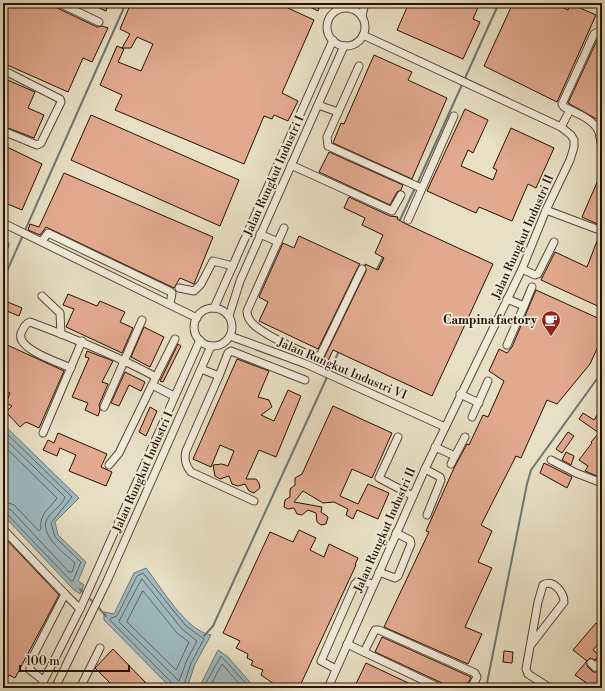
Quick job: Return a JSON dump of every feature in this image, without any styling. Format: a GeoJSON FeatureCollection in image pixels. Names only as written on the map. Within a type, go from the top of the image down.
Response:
{"type":"FeatureCollection","features":[{"type":"Feature","properties":{"kind":"street"},"geometry":{"type":"LineString","coordinates":[[59,3],[99,22]]}},
{"type":"Feature","properties":{"kind":"street"},"geometry":{"type":"LineString","coordinates":[[362,16],[348,6],[333,14],[329,20],[329,34],[333,40],[344,46],[355,44],[363,35],[364,22],[362,16],[365,3]]}},
{"type":"Feature","properties":{"kind":"street"},"geometry":{"type":"LineString","coordinates":[[602,30],[594,34],[564,98],[563,106],[592,123],[597,128],[602,145]]}},
{"type":"Feature","properties":{"kind":"street","name":"Jalan Rungkut Industri II"},"geometry":{"type":"LineString","coordinates":[[328,688],[435,447],[522,269],[546,210],[570,160],[574,147],[571,135],[561,127],[363,35]]}},
{"type":"Feature","properties":{"kind":"street","name":"Jalan Rungkut Industri I"},"geometry":{"type":"LineString","coordinates":[[214,308],[333,40]]}},
{"type":"Feature","properties":{"kind":"street","name":"Jalan Rungkut Industri I"},"geometry":{"type":"LineString","coordinates":[[229,316],[238,286],[260,234],[344,46]]}},
{"type":"Feature","properties":{"kind":"street"},"geometry":{"type":"LineString","coordinates":[[359,66],[326,141],[328,146],[420,188]]}},
{"type":"Feature","properties":{"kind":"street"},"geometry":{"type":"LineString","coordinates":[[3,70],[60,99],[61,102],[41,144],[37,145],[3,131]]}},
{"type":"Feature","properties":{"kind":"street"},"geometry":{"type":"LineString","coordinates":[[318,105],[338,112]]}},
{"type":"Feature","properties":{"kind":"street"},"geometry":{"type":"LineString","coordinates":[[561,127],[570,110]]}},
{"type":"Feature","properties":{"kind":"street"},"geometry":{"type":"LineString","coordinates":[[408,220],[420,188],[454,116]]}},
{"type":"Feature","properties":{"kind":"street"},"geometry":{"type":"LineString","coordinates":[[291,165],[392,211],[401,195]]}},
{"type":"Feature","properties":{"kind":"street"},"geometry":{"type":"LineString","coordinates":[[546,210],[602,231]]}},
{"type":"Feature","properties":{"kind":"street"},"geometry":{"type":"LineString","coordinates":[[3,223],[114,276],[197,318]]}},
{"type":"Feature","properties":{"kind":"street"},"geometry":{"type":"LineString","coordinates":[[284,228],[248,306],[247,316],[253,324],[267,334],[310,355],[318,357],[323,354],[362,269]]}},
{"type":"Feature","properties":{"kind":"street"},"geometry":{"type":"LineString","coordinates":[[42,241],[48,233],[169,290],[172,293],[170,304]]}},
{"type":"Feature","properties":{"kind":"street"},"geometry":{"type":"LineString","coordinates":[[260,234],[278,242]]}},
{"type":"Feature","properties":{"kind":"street"},"geometry":{"type":"LineString","coordinates":[[522,269],[535,275],[538,274],[554,242]]}},
{"type":"Feature","properties":{"kind":"street"},"geometry":{"type":"LineString","coordinates":[[85,262],[89,253]]}},
{"type":"Feature","properties":{"kind":"street"},"geometry":{"type":"LineString","coordinates":[[179,288],[194,291],[198,287],[213,261],[233,266]]}},
{"type":"Feature","properties":{"kind":"street"},"geometry":{"type":"LineString","coordinates":[[114,276],[118,267]]}},
{"type":"Feature","properties":{"kind":"street"},"geometry":{"type":"LineString","coordinates":[[507,345],[532,287]]}},
{"type":"Feature","properties":{"kind":"street"},"geometry":{"type":"LineString","coordinates":[[42,296],[60,312],[61,334]]}},
{"type":"Feature","properties":{"kind":"street"},"geometry":{"type":"LineString","coordinates":[[507,299],[524,306]]}},
{"type":"Feature","properties":{"kind":"street"},"geometry":{"type":"LineString","coordinates":[[214,308],[220,309],[229,316],[232,329],[230,336],[222,344],[211,346],[200,340],[195,329],[197,318],[201,312],[214,308]]}},
{"type":"Feature","properties":{"kind":"street"},"geometry":{"type":"LineString","coordinates":[[104,407],[142,320]]}},
{"type":"Feature","properties":{"kind":"street"},"geometry":{"type":"LineString","coordinates":[[71,368],[27,348],[20,338],[20,335],[26,325],[30,322],[82,341],[124,360],[156,377]]}},
{"type":"Feature","properties":{"kind":"street","name":"Jalan Rungkut Industri VI"},"geometry":{"type":"LineString","coordinates":[[230,336],[306,364],[445,426]]}},
{"type":"Feature","properties":{"kind":"street"},"geometry":{"type":"LineString","coordinates":[[108,465],[119,454],[175,339]]}},
{"type":"Feature","properties":{"kind":"street","name":"Jalan Rungkut Industri I"},"geometry":{"type":"LineString","coordinates":[[84,600],[200,340]]}},
{"type":"Feature","properties":{"kind":"street"},"geometry":{"type":"LineString","coordinates":[[43,433],[82,341]]}},
{"type":"Feature","properties":{"kind":"street","name":"Jalan Rungkut Industri I"},"geometry":{"type":"LineString","coordinates":[[94,608],[211,346]]}},
{"type":"Feature","properties":{"kind":"street"},"geometry":{"type":"LineString","coordinates":[[254,501],[191,472],[185,461],[186,451],[228,353],[231,351],[305,380]]}},
{"type":"Feature","properties":{"kind":"street"},"geometry":{"type":"LineString","coordinates":[[306,364],[310,355]]}},
{"type":"Feature","properties":{"kind":"street"},"geometry":{"type":"LineString","coordinates":[[201,369],[219,376]]}},
{"type":"Feature","properties":{"kind":"street"},"geometry":{"type":"LineString","coordinates":[[472,417],[488,381]]}},
{"type":"Feature","properties":{"kind":"street"},"geometry":{"type":"LineString","coordinates":[[152,385],[174,396]]}},
{"type":"Feature","properties":{"kind":"street"},"geometry":{"type":"LineString","coordinates":[[460,394],[479,403]]}},
{"type":"Feature","properties":{"kind":"street"},"geometry":{"type":"LineString","coordinates":[[398,437],[379,478],[413,496]]}},
{"type":"Feature","properties":{"kind":"street"},"geometry":{"type":"LineString","coordinates":[[451,464],[465,437]]}},
{"type":"Feature","properties":{"kind":"street"},"geometry":{"type":"LineString","coordinates":[[435,447],[455,456]]}},
{"type":"Feature","properties":{"kind":"street"},"geometry":{"type":"LineString","coordinates":[[551,460],[576,473],[602,483]]}},
{"type":"Feature","properties":{"kind":"street"},"geometry":{"type":"LineString","coordinates":[[425,469],[440,477],[441,480],[427,515]]}},
{"type":"Feature","properties":{"kind":"street"},"geometry":{"type":"LineString","coordinates":[[3,530],[80,609]]}},
{"type":"Feature","properties":{"kind":"street"},"geometry":{"type":"LineString","coordinates":[[379,572],[395,578],[398,576],[411,544],[410,540],[396,533]]}},
{"type":"Feature","properties":{"kind":"street"},"geometry":{"type":"LineString","coordinates":[[336,669],[321,661],[355,584],[358,581],[374,584]]}},
{"type":"Feature","properties":{"kind":"street"},"geometry":{"type":"LineString","coordinates":[[530,646],[564,602],[562,593],[550,583],[546,583],[541,590],[530,646],[526,671],[542,686],[550,688]]}},
{"type":"Feature","properties":{"kind":"street"},"geometry":{"type":"LineString","coordinates":[[43,680],[30,670],[30,662],[65,594]]}},
{"type":"Feature","properties":{"kind":"street"},"geometry":{"type":"LineString","coordinates":[[40,688],[84,600],[94,608],[56,688]]}},
{"type":"Feature","properties":{"kind":"street"},"geometry":{"type":"LineString","coordinates":[[364,652],[375,630],[379,630],[475,673],[477,677],[472,688]]}},
{"type":"Feature","properties":{"kind":"street"},"geometry":{"type":"LineString","coordinates":[[347,644],[440,688]]}},
{"type":"Feature","properties":{"kind":"street"},"geometry":{"type":"LineString","coordinates":[[80,688],[100,648]]}},
{"type":"Feature","properties":{"kind":"street"},"geometry":{"type":"LineString","coordinates":[[591,663],[596,667],[602,659]]}},
{"type":"Feature","properties":{"kind":"water"},"geometry":{"type":"Polygon","coordinates":[[[3,424],[79,498],[55,522],[58,535],[86,562],[78,581],[84,585],[80,594],[74,590],[3,515],[3,424]]]}},
{"type":"Feature","properties":{"kind":"water"},"geometry":{"type":"Polygon","coordinates":[[[146,568],[183,617],[192,626],[211,635],[195,664],[187,688],[171,688],[104,620],[104,612],[114,614],[134,573],[146,568]]]}},
{"type":"Feature","properties":{"kind":"water"},"geometry":{"type":"Polygon","coordinates":[[[218,650],[228,657],[255,688],[199,688],[218,650]]]}},
{"type":"Feature","properties":{"kind":"building"},"geometry":{"type":"Polygon","coordinates":[[[3,3],[53,3],[57,8],[97,27],[102,26],[108,28],[92,62],[83,58],[68,92],[3,63],[3,3]]]}},
{"type":"Feature","properties":{"kind":"building"},"geometry":{"type":"Polygon","coordinates":[[[88,3],[109,3],[106,11],[88,3]]]}},
{"type":"Feature","properties":{"kind":"building"},"geometry":{"type":"Polygon","coordinates":[[[131,3],[277,3],[314,20],[282,93],[298,101],[288,121],[274,115],[272,119],[264,116],[244,164],[115,110],[122,95],[100,85],[117,46],[124,49],[118,62],[141,71],[153,44],[137,37],[131,48],[122,48],[130,34],[120,29],[131,3]]]}},
{"type":"Feature","properties":{"kind":"building"},"geometry":{"type":"Polygon","coordinates":[[[302,3],[321,3],[318,11],[302,3]]]}},
{"type":"Feature","properties":{"kind":"building"},"geometry":{"type":"Polygon","coordinates":[[[409,3],[480,3],[473,19],[480,22],[463,59],[397,30],[409,3]]]}},
{"type":"Feature","properties":{"kind":"building"},"geometry":{"type":"Polygon","coordinates":[[[513,3],[553,3],[568,10],[571,4],[596,15],[557,102],[484,66],[513,3]]]}},
{"type":"Feature","properties":{"kind":"building"},"geometry":{"type":"Polygon","coordinates":[[[598,38],[602,40],[602,122],[568,103],[598,38]]]}},
{"type":"Feature","properties":{"kind":"building"},"geometry":{"type":"Polygon","coordinates":[[[374,55],[412,72],[408,80],[447,98],[412,179],[333,143],[341,123],[344,124],[374,55]]]}},
{"type":"Feature","properties":{"kind":"building"},"geometry":{"type":"Polygon","coordinates":[[[3,78],[35,92],[28,108],[44,115],[34,138],[3,126],[3,78]]]}},
{"type":"Feature","properties":{"kind":"building"},"geometry":{"type":"Polygon","coordinates":[[[465,109],[488,120],[473,153],[468,150],[461,166],[493,180],[497,170],[493,168],[511,128],[554,148],[536,188],[528,184],[512,221],[479,207],[476,213],[427,191],[465,109]]]}},
{"type":"Feature","properties":{"kind":"building"},"geometry":{"type":"Polygon","coordinates":[[[91,115],[239,180],[220,226],[71,160],[91,115]]]}},
{"type":"Feature","properties":{"kind":"building"},"geometry":{"type":"Polygon","coordinates":[[[3,145],[42,164],[22,210],[3,202],[3,145]]]}},
{"type":"Feature","properties":{"kind":"building"},"geometry":{"type":"Polygon","coordinates":[[[329,152],[403,185],[401,190],[397,192],[390,205],[319,172],[329,152]]]}},
{"type":"Feature","properties":{"kind":"building"},"geometry":{"type":"Polygon","coordinates":[[[602,171],[602,226],[582,217],[602,171]]]}},
{"type":"Feature","properties":{"kind":"building"},"geometry":{"type":"Polygon","coordinates":[[[64,173],[213,237],[194,284],[180,278],[174,288],[46,227],[40,235],[28,230],[30,224],[39,227],[64,173]]]}},
{"type":"Feature","properties":{"kind":"building"},"geometry":{"type":"Polygon","coordinates":[[[349,197],[390,216],[398,217],[397,219],[406,224],[493,264],[432,396],[333,350],[326,365],[319,362],[324,358],[366,271],[365,264],[378,270],[384,258],[375,253],[383,235],[362,225],[365,218],[344,208],[349,197]]]}},
{"type":"Feature","properties":{"kind":"building"},"geometry":{"type":"Polygon","coordinates":[[[299,236],[360,264],[318,349],[259,321],[268,302],[259,297],[283,243],[294,248],[299,236]]]}},
{"type":"Feature","properties":{"kind":"building"},"geometry":{"type":"Polygon","coordinates":[[[597,241],[602,243],[602,308],[541,280],[555,252],[587,267],[597,241]]]}},
{"type":"Feature","properties":{"kind":"building"},"geometry":{"type":"Polygon","coordinates":[[[536,290],[602,320],[602,338],[590,364],[557,404],[547,400],[521,458],[516,456],[481,525],[492,531],[478,562],[492,568],[465,627],[482,634],[468,664],[384,627],[429,532],[426,531],[454,468],[467,444],[469,445],[483,415],[488,417],[504,381],[489,371],[499,349],[507,353],[512,347],[536,290]]]}},
{"type":"Feature","properties":{"kind":"building"},"geometry":{"type":"Polygon","coordinates":[[[68,294],[97,306],[100,301],[125,312],[120,322],[133,328],[122,353],[66,327],[74,309],[63,305],[68,294]]]}},
{"type":"Feature","properties":{"kind":"building"},"geometry":{"type":"Polygon","coordinates":[[[3,300],[22,308],[19,316],[7,311],[3,321],[3,300]]]}},
{"type":"Feature","properties":{"kind":"building"},"geometry":{"type":"Polygon","coordinates":[[[144,327],[164,337],[150,367],[131,357],[144,327]]]}},
{"type":"Feature","properties":{"kind":"building"},"geometry":{"type":"Polygon","coordinates":[[[3,343],[64,371],[39,428],[26,422],[20,427],[6,412],[12,406],[6,403],[10,393],[3,390],[3,343]]]}},
{"type":"Feature","properties":{"kind":"building"},"geometry":{"type":"Polygon","coordinates":[[[178,344],[181,346],[163,382],[160,381],[178,344]]]}},
{"type":"Feature","properties":{"kind":"building"},"geometry":{"type":"Polygon","coordinates":[[[87,351],[113,361],[102,382],[108,384],[99,405],[100,410],[98,416],[85,410],[88,403],[72,397],[89,358],[85,357],[87,351]]]}},
{"type":"Feature","properties":{"kind":"building"},"geometry":{"type":"Polygon","coordinates":[[[237,359],[269,371],[258,397],[269,400],[272,407],[261,415],[274,421],[288,390],[301,396],[276,457],[259,450],[246,479],[256,479],[259,483],[260,488],[254,493],[249,491],[245,484],[238,486],[232,484],[229,476],[220,479],[215,476],[213,465],[222,464],[228,466],[234,451],[220,445],[211,467],[193,459],[237,359]]]}},
{"type":"Feature","properties":{"kind":"building"},"geometry":{"type":"Polygon","coordinates":[[[125,372],[145,382],[141,391],[129,385],[119,406],[111,403],[125,372]]]}},
{"type":"Feature","properties":{"kind":"building"},"geometry":{"type":"Polygon","coordinates":[[[333,406],[392,433],[372,478],[352,469],[340,496],[358,504],[368,484],[389,493],[378,519],[357,510],[353,519],[346,515],[348,509],[334,502],[323,503],[303,491],[294,502],[322,507],[321,512],[328,517],[326,524],[321,525],[317,522],[316,513],[308,510],[302,515],[297,514],[294,508],[288,509],[284,507],[285,500],[290,497],[290,489],[295,485],[295,478],[302,474],[333,406]]]}},
{"type":"Feature","properties":{"kind":"building"},"geometry":{"type":"Polygon","coordinates":[[[150,407],[157,411],[146,436],[139,432],[150,407]]]}},
{"type":"Feature","properties":{"kind":"building"},"geometry":{"type":"Polygon","coordinates":[[[602,407],[602,478],[585,471],[588,466],[579,460],[599,433],[579,419],[583,413],[594,420],[602,407]]]}},
{"type":"Feature","properties":{"kind":"building"},"geometry":{"type":"Polygon","coordinates":[[[568,432],[574,436],[562,453],[556,449],[568,432]]]}},
{"type":"Feature","properties":{"kind":"building"},"geometry":{"type":"Polygon","coordinates":[[[58,433],[107,454],[101,467],[112,472],[106,486],[69,471],[76,455],[60,448],[57,456],[43,450],[48,440],[54,443],[58,433]]]}},
{"type":"Feature","properties":{"kind":"building"},"geometry":{"type":"Polygon","coordinates":[[[566,452],[574,456],[571,465],[562,460],[566,452]]]}},
{"type":"Feature","properties":{"kind":"building"},"geometry":{"type":"Polygon","coordinates":[[[544,463],[572,477],[567,488],[540,473],[544,463]]]}},
{"type":"Feature","properties":{"kind":"building"},"geometry":{"type":"Polygon","coordinates":[[[299,530],[316,538],[310,550],[324,557],[329,544],[358,558],[299,688],[272,688],[274,684],[261,675],[263,670],[251,665],[253,661],[247,658],[248,654],[236,648],[240,641],[223,633],[270,532],[293,542],[299,530]]]}},
{"type":"Feature","properties":{"kind":"building"},"geometry":{"type":"Polygon","coordinates":[[[3,536],[59,595],[15,678],[9,675],[3,688],[3,536]]]}},
{"type":"Feature","properties":{"kind":"building"},"geometry":{"type":"Polygon","coordinates":[[[596,623],[602,628],[602,639],[593,650],[599,655],[595,660],[590,658],[587,661],[573,650],[596,623]]]}},
{"type":"Feature","properties":{"kind":"building"},"geometry":{"type":"Polygon","coordinates":[[[382,637],[471,677],[466,688],[445,688],[442,683],[375,652],[382,637]]]}},
{"type":"Feature","properties":{"kind":"building"},"geometry":{"type":"Polygon","coordinates":[[[113,649],[147,684],[142,688],[115,688],[95,668],[113,649]]]}},
{"type":"Feature","properties":{"kind":"building"},"geometry":{"type":"Polygon","coordinates":[[[504,651],[513,652],[512,663],[503,662],[504,651]]]}},
{"type":"Feature","properties":{"kind":"building"},"geometry":{"type":"Polygon","coordinates":[[[587,661],[587,666],[593,672],[597,672],[602,667],[602,688],[593,683],[591,686],[575,675],[587,661]]]}},
{"type":"Feature","properties":{"kind":"building"},"geometry":{"type":"Polygon","coordinates":[[[366,663],[419,688],[354,688],[366,663]]]}},
{"type":"Feature","properties":{"kind":"waterway"},"geometry":{"type":"LineString","coordinates":[[3,280],[126,3]]}},
{"type":"Feature","properties":{"kind":"waterway"},"geometry":{"type":"LineString","coordinates":[[417,184],[499,3]]}},
{"type":"Feature","properties":{"kind":"waterway"},"geometry":{"type":"LineString","coordinates":[[399,222],[415,188]]}},
{"type":"Feature","properties":{"kind":"waterway"},"geometry":{"type":"LineString","coordinates":[[376,271],[384,255]]}},
{"type":"Feature","properties":{"kind":"waterway"},"geometry":{"type":"LineString","coordinates":[[204,636],[213,626],[339,351]]}},
{"type":"Feature","properties":{"kind":"waterway"},"geometry":{"type":"LineString","coordinates":[[486,688],[531,470],[602,372]]}},
{"type":"Feature","properties":{"kind":"waterway"},"geometry":{"type":"LineString","coordinates":[[80,589],[94,603]]}},
{"type":"Feature","properties":{"kind":"waterway"},"geometry":{"type":"LineString","coordinates":[[97,606],[106,616]]}},
{"type":"Feature","properties":{"kind":"place","name":"Campina factory"},"geometry":{"type":"Point","coordinates":[551,337]}}]}
